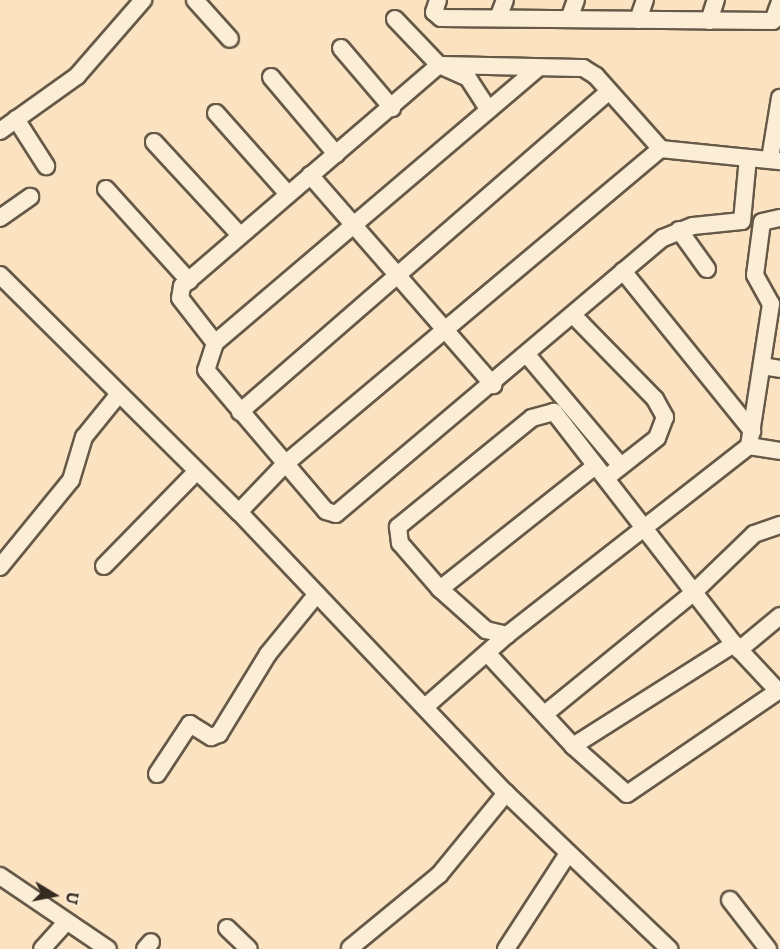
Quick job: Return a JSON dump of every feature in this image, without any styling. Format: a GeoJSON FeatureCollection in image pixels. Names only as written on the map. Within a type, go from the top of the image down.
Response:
{"type":"FeatureCollection","features":[{"type":"Feature","properties":{"kind":"street"},"geometry":{"type":"LineString","coordinates":[[0,131],[78,76],[143,0]]}},
{"type":"Feature","properties":{"kind":"street"},"geometry":{"type":"LineString","coordinates":[[195,0],[230,39]]}},
{"type":"Feature","properties":{"kind":"street"},"geometry":{"type":"LineString","coordinates":[[438,0],[437,18],[709,21],[773,21],[780,2]]}},
{"type":"Feature","properties":{"kind":"street"},"geometry":{"type":"LineString","coordinates":[[498,18],[505,0]]}},
{"type":"Feature","properties":{"kind":"street"},"geometry":{"type":"LineString","coordinates":[[569,19],[576,0]]}},
{"type":"Feature","properties":{"kind":"street"},"geometry":{"type":"LineString","coordinates":[[638,20],[645,0]]}},
{"type":"Feature","properties":{"kind":"street"},"geometry":{"type":"LineString","coordinates":[[709,21],[716,0]]}},
{"type":"Feature","properties":{"kind":"street"},"geometry":{"type":"LineString","coordinates":[[395,20],[439,65],[462,73],[489,110]]}},
{"type":"Feature","properties":{"kind":"street"},"geometry":{"type":"LineString","coordinates":[[341,48],[392,108]]}},
{"type":"Feature","properties":{"kind":"street"},"geometry":{"type":"LineString","coordinates":[[215,343],[180,298],[189,281],[239,234],[392,108],[439,65],[537,69],[583,68],[609,91],[661,149],[748,158],[775,160],[780,98]]}},
{"type":"Feature","properties":{"kind":"street"},"geometry":{"type":"LineString","coordinates":[[537,69],[353,228],[215,343],[206,370],[326,511],[336,514],[528,356],[623,271],[679,230],[742,221],[748,158]]}},
{"type":"Feature","properties":{"kind":"street"},"geometry":{"type":"LineString","coordinates":[[271,76],[336,154]]}},
{"type":"Feature","properties":{"kind":"street"},"geometry":{"type":"LineString","coordinates":[[240,412],[609,91]]}},
{"type":"Feature","properties":{"kind":"street"},"geometry":{"type":"LineString","coordinates":[[216,113],[287,193]]}},
{"type":"Feature","properties":{"kind":"street"},"geometry":{"type":"LineString","coordinates":[[16,119],[46,166]]}},
{"type":"Feature","properties":{"kind":"street"},"geometry":{"type":"LineString","coordinates":[[154,142],[239,234]]}},
{"type":"Feature","properties":{"kind":"street"},"geometry":{"type":"LineString","coordinates":[[238,512],[285,464],[661,149]]}},
{"type":"Feature","properties":{"kind":"street"},"geometry":{"type":"LineString","coordinates":[[310,175],[353,228],[492,385]]}},
{"type":"Feature","properties":{"kind":"street"},"geometry":{"type":"LineString","coordinates":[[106,189],[189,281]]}},
{"type":"Feature","properties":{"kind":"street"},"geometry":{"type":"LineString","coordinates":[[0,218],[30,197]]}},
{"type":"Feature","properties":{"kind":"street"},"geometry":{"type":"LineString","coordinates":[[425,707],[507,635],[644,530],[750,439],[773,295],[755,275],[762,222],[780,218]]}},
{"type":"Feature","properties":{"kind":"street"},"geometry":{"type":"LineString","coordinates":[[679,230],[707,269]]}},
{"type":"Feature","properties":{"kind":"street"},"geometry":{"type":"LineString","coordinates":[[623,271],[750,439],[780,451]]}},
{"type":"Feature","properties":{"kind":"street"},"geometry":{"type":"LineString","coordinates":[[0,275],[238,512],[567,855],[669,949]]}},
{"type":"Feature","properties":{"kind":"street"},"geometry":{"type":"LineString","coordinates":[[440,590],[601,472],[620,465],[657,438],[666,417],[655,399],[574,316]]}},
{"type":"Feature","properties":{"kind":"street"},"geometry":{"type":"LineString","coordinates":[[528,356],[620,465]]}},
{"type":"Feature","properties":{"kind":"street"},"geometry":{"type":"LineString","coordinates":[[762,366],[780,369]]}},
{"type":"Feature","properties":{"kind":"street"},"geometry":{"type":"LineString","coordinates":[[0,567],[71,480],[80,446],[119,394]]}},
{"type":"Feature","properties":{"kind":"street"},"geometry":{"type":"LineString","coordinates":[[487,652],[546,713],[573,746],[622,792],[632,794],[779,691],[736,647],[554,412],[525,424],[398,527],[400,543],[440,590],[486,630],[507,635]]}},
{"type":"Feature","properties":{"kind":"street"},"geometry":{"type":"LineString","coordinates":[[104,566],[196,472]]}},
{"type":"Feature","properties":{"kind":"street"},"geometry":{"type":"LineString","coordinates":[[546,713],[693,593],[754,534],[780,525]]}},
{"type":"Feature","properties":{"kind":"street"},"geometry":{"type":"LineString","coordinates":[[157,774],[190,724],[211,737],[219,734],[268,654],[317,594]]}},
{"type":"Feature","properties":{"kind":"street"},"geometry":{"type":"LineString","coordinates":[[573,746],[736,647],[780,616]]}},
{"type":"Feature","properties":{"kind":"street"},"geometry":{"type":"LineString","coordinates":[[350,948],[439,875],[506,793]]}},
{"type":"Feature","properties":{"kind":"street"},"geometry":{"type":"LineString","coordinates":[[506,949],[567,855]]}},
{"type":"Feature","properties":{"kind":"street"},"geometry":{"type":"LineString","coordinates":[[0,876],[108,949]]}},
{"type":"Feature","properties":{"kind":"street"},"geometry":{"type":"LineString","coordinates":[[730,900],[768,949]]}},
{"type":"Feature","properties":{"kind":"street"},"geometry":{"type":"LineString","coordinates":[[42,949],[66,922]]}},
{"type":"Feature","properties":{"kind":"street"},"geometry":{"type":"LineString","coordinates":[[227,928],[245,948]]}}]}
